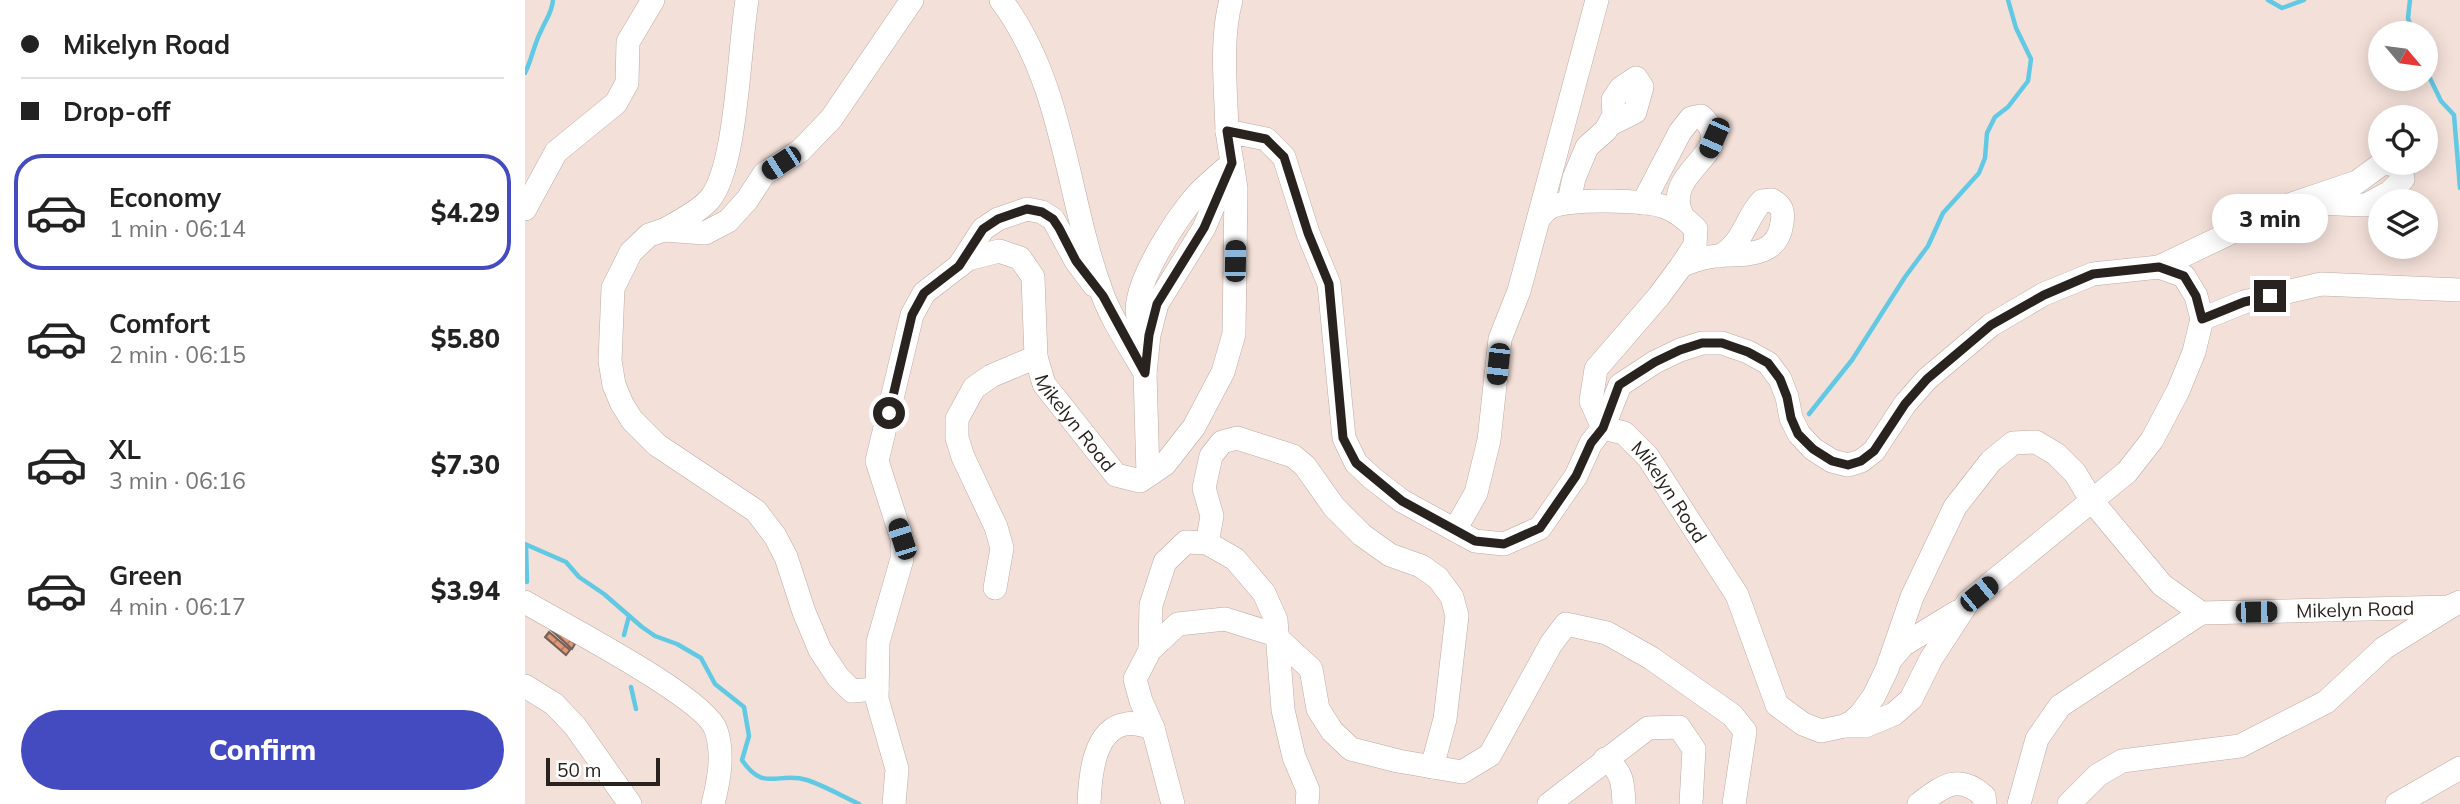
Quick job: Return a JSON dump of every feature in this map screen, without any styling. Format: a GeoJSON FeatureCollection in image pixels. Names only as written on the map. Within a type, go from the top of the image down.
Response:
{"type":"FeatureCollection","features":[{"type":"Feature","properties":{"kind":"street"},"geometry":{"type":"LineString","coordinates":[[525,209],[556,152],[617,103],[627,83],[628,42],[653,0]]}},
{"type":"Feature","properties":{"kind":"street"},"geometry":{"type":"LineString","coordinates":[[747,0],[730,148],[720,184],[708,201],[664,230],[649,235],[631,252],[613,288],[610,361],[614,385],[632,420],[657,445],[756,511],[775,536],[786,557],[815,637],[838,677],[852,691],[877,689]]}},
{"type":"Feature","properties":{"kind":"street"},"geometry":{"type":"LineString","coordinates":[[664,230],[705,233],[728,221],[747,200],[764,174],[800,151],[831,119],[912,0]]}},
{"type":"Feature","properties":{"kind":"street"},"geometry":{"type":"LineString","coordinates":[[1001,0],[1036,57],[1053,108],[1083,231],[1103,296]]}},
{"type":"Feature","properties":{"kind":"street"},"geometry":{"type":"LineString","coordinates":[[1148,475],[1165,464],[1194,427],[1223,372],[1234,334],[1236,188],[1227,131],[1226,51],[1231,0]]}},
{"type":"Feature","properties":{"kind":"street"},"geometry":{"type":"LineString","coordinates":[[1455,530],[1476,493],[1489,440],[1500,339],[1519,291],[1597,0]]}},
{"type":"Feature","properties":{"kind":"street"},"geometry":{"type":"LineString","coordinates":[[1603,428],[1591,401],[1596,369],[1659,296],[1695,245],[1696,229],[1682,215],[1676,204],[1679,187],[1708,152],[1714,138],[1711,125],[1701,116],[1691,118],[1680,132],[1643,203]]}},
{"type":"Feature","properties":{"kind":"street"},"geometry":{"type":"LineString","coordinates":[[1569,201],[1574,178],[1587,147],[1609,125]]}},
{"type":"Feature","properties":{"kind":"street"},"geometry":{"type":"LineString","coordinates":[[1227,131],[1266,139],[1284,157],[1308,233],[1329,284],[1343,438],[1356,463],[1402,501],[1475,541],[1504,544],[1540,528],[1576,476],[1591,443],[1603,428],[1619,385],[1680,350],[1702,343],[1722,343],[1748,352],[1768,363],[1780,379],[1798,434],[1813,449],[1832,461],[1848,465],[1861,461],[1874,451],[1905,404],[1927,379],[1991,325],[2044,295],[2093,274],[2159,267],[2290,205]]}},
{"type":"Feature","properties":{"kind":"street"},"geometry":{"type":"LineString","coordinates":[[1148,475],[1145,373],[1157,304],[1204,228],[1232,163]]}},
{"type":"Feature","properties":{"kind":"street"},"geometry":{"type":"LineString","coordinates":[[1539,218],[1550,207],[1569,201],[1643,203],[1666,207],[1682,215]]}},
{"type":"Feature","properties":{"kind":"street"},"geometry":{"type":"LineString","coordinates":[[959,266],[983,229],[1027,209],[1042,212],[1053,219],[1076,261],[1103,296],[1145,373]]}},
{"type":"Feature","properties":{"kind":"street","name":"Mikelyn Road"},"geometry":{"type":"LineString","coordinates":[[894,804],[897,769],[877,699],[878,642],[902,559],[902,539],[877,461],[912,315],[924,293],[968,259],[999,251],[1020,258],[1033,277],[1036,357],[1044,384],[1116,475],[1140,481],[1148,475]]}},
{"type":"Feature","properties":{"kind":"street"},"geometry":{"type":"LineString","coordinates":[[1682,265],[1706,257],[1720,256]]}},
{"type":"Feature","properties":{"kind":"street"},"geometry":{"type":"LineString","coordinates":[[1890,661],[1903,645],[1950,617],[2127,472],[2152,440],[2178,391],[2194,352],[2202,319],[2196,296],[2184,276],[2159,267]]}},
{"type":"Feature","properties":{"kind":"street"},"geometry":{"type":"LineString","coordinates":[[2202,319],[2244,302],[2321,284],[2460,290]]}},
{"type":"Feature","properties":{"kind":"street"},"geometry":{"type":"LineString","coordinates":[[995,589],[1002,548],[996,527],[963,457],[957,438],[957,419],[974,388],[991,376],[1036,357]]}},
{"type":"Feature","properties":{"kind":"street","name":"Mikelyn Road"},"geometry":{"type":"LineString","coordinates":[[1603,428],[1623,433],[1648,457],[1737,596],[1777,705],[1803,724],[1821,731],[1844,726],[1865,726],[1894,714],[1911,699],[1931,659],[1968,602]]}},
{"type":"Feature","properties":{"kind":"street"},"geometry":{"type":"LineString","coordinates":[[1206,543],[1212,516],[1204,488],[1210,456],[1222,442],[1237,438],[1293,456],[1305,466],[1334,507],[1362,535],[1390,555],[1421,566],[1438,578],[1452,597],[1457,616],[1445,719],[1432,767]]}},
{"type":"Feature","properties":{"kind":"street"},"geometry":{"type":"LineString","coordinates":[[1844,726],[1861,714],[1874,696],[1890,661],[1912,597],[1955,507],[1991,461],[2013,443],[2036,442],[2056,454],[2075,473],[2092,501],[2162,585],[2201,613],[2060,706],[2037,739],[2019,804]]}},
{"type":"Feature","properties":{"kind":"street"},"geometry":{"type":"LineString","coordinates":[[1150,650],[1151,605],[1165,562],[1186,542],[1206,543],[1235,559],[1264,593],[1276,620],[1280,640],[1283,710],[1294,757],[1309,799]]}},
{"type":"Feature","properties":{"kind":"street"},"geometry":{"type":"LineString","coordinates":[[525,603],[649,674],[701,708],[716,727],[720,755],[713,804]]}},
{"type":"Feature","properties":{"kind":"street"},"geometry":{"type":"LineString","coordinates":[[2069,804],[2098,775],[2122,761],[2240,746],[2326,702],[2384,648],[2456,605]]}},
{"type":"Feature","properties":{"kind":"street","name":"Mikelyn Road"},"geometry":{"type":"LineString","coordinates":[[2201,613],[2456,605]]}},
{"type":"Feature","properties":{"kind":"street"},"geometry":{"type":"LineString","coordinates":[[1173,804],[1153,728],[1135,679],[1150,650],[1178,624],[1225,619],[1273,635],[1311,669],[1318,709],[1332,731],[1351,749],[1462,772],[1490,755],[1551,644],[1566,624],[1607,633],[1651,658],[1732,715],[1745,731],[1734,804]]}},
{"type":"Feature","properties":{"kind":"street"},"geometry":{"type":"LineString","coordinates":[[525,686],[554,704],[575,726],[630,804]]}},
{"type":"Feature","properties":{"kind":"street"},"geometry":{"type":"LineString","coordinates":[[1089,804],[1095,756],[1104,736],[1123,724],[1139,724],[1153,728]]}},
{"type":"Feature","properties":{"kind":"street"},"geometry":{"type":"LineString","coordinates":[[1549,804],[1648,728],[1679,727],[1694,749],[1691,804]]}},
{"type":"Feature","properties":{"kind":"street"},"geometry":{"type":"LineString","coordinates":[[1605,759],[1615,766],[1623,779],[1624,804]]}},
{"type":"Feature","properties":{"kind":"street"},"geometry":{"type":"LineString","coordinates":[[2397,804],[2460,768]]}},
{"type":"Feature","properties":{"kind":"street"},"geometry":{"type":"LineString","coordinates":[[1919,804],[1939,789],[1958,783],[1972,785],[1984,796],[1985,804]]}},
{"type":"Feature","properties":{"kind":"building"},"geometry":{"type":"Polygon","coordinates":[[[555,626],[575,644],[572,649],[551,630],[555,626]]]}},
{"type":"Feature","properties":{"kind":"building"},"geometry":{"type":"Polygon","coordinates":[[[549,632],[570,650],[566,655],[545,637],[549,632]]]}},
{"type":"Feature","properties":{"kind":"waterway"},"geometry":{"type":"LineString","coordinates":[[525,73],[553,0]]}},
{"type":"Feature","properties":{"kind":"waterway"},"geometry":{"type":"LineString","coordinates":[[1809,414],[1852,360],[1928,246],[1943,213],[1979,173],[1985,158],[1987,133],[1995,117],[2008,107],[2028,81],[2031,59],[2016,28],[2008,0]]}},
{"type":"Feature","properties":{"kind":"waterway"},"geometry":{"type":"LineString","coordinates":[[2268,0],[2282,8],[2304,0]]}},
{"type":"Feature","properties":{"kind":"waterway"},"geometry":{"type":"LineString","coordinates":[[2409,21],[2410,0]]}},
{"type":"Feature","properties":{"kind":"waterway"},"geometry":{"type":"LineString","coordinates":[[2436,91],[2454,115],[2460,188]]}},
{"type":"Feature","properties":{"kind":"waterway"},"geometry":{"type":"LineString","coordinates":[[525,544],[566,562],[579,577],[604,594],[642,627],[701,658],[715,684],[744,707],[749,736],[742,760],[757,776],[807,780],[859,804]]}},
{"type":"Feature","properties":{"kind":"waterway"},"geometry":{"type":"LineString","coordinates":[[526,545],[527,582]]}},
{"type":"Feature","properties":{"kind":"waterway"},"geometry":{"type":"LineString","coordinates":[[624,635],[629,616]]}},
{"type":"Feature","properties":{"kind":"waterway"},"geometry":{"type":"LineString","coordinates":[[631,687],[636,709]]}},
{"type":"Feature","properties":{"kind":"route"},"geometry":{"type":"LineString","coordinates":[[889,413],[912,315],[924,293],[959,266],[983,229],[998,219],[1027,209],[1042,212],[1053,219],[1076,261],[1103,296],[1145,373],[1149,335],[1157,304],[1204,228],[1232,163],[1227,131],[1266,139],[1284,157],[1308,233],[1329,284],[1343,438],[1356,463],[1402,501],[1475,541],[1504,544],[1540,528],[1576,476],[1591,443],[1603,428],[1619,385],[1655,362],[1702,343],[1722,343],[1748,352],[1768,363],[1780,379],[1798,434],[1813,449],[1832,461],[1848,465],[1861,461],[1874,451],[1905,404],[1927,379],[1991,325],[2044,295],[2093,274],[2159,267],[2184,276],[2196,296],[2202,319],[2244,302],[2270,296]]}}]}
